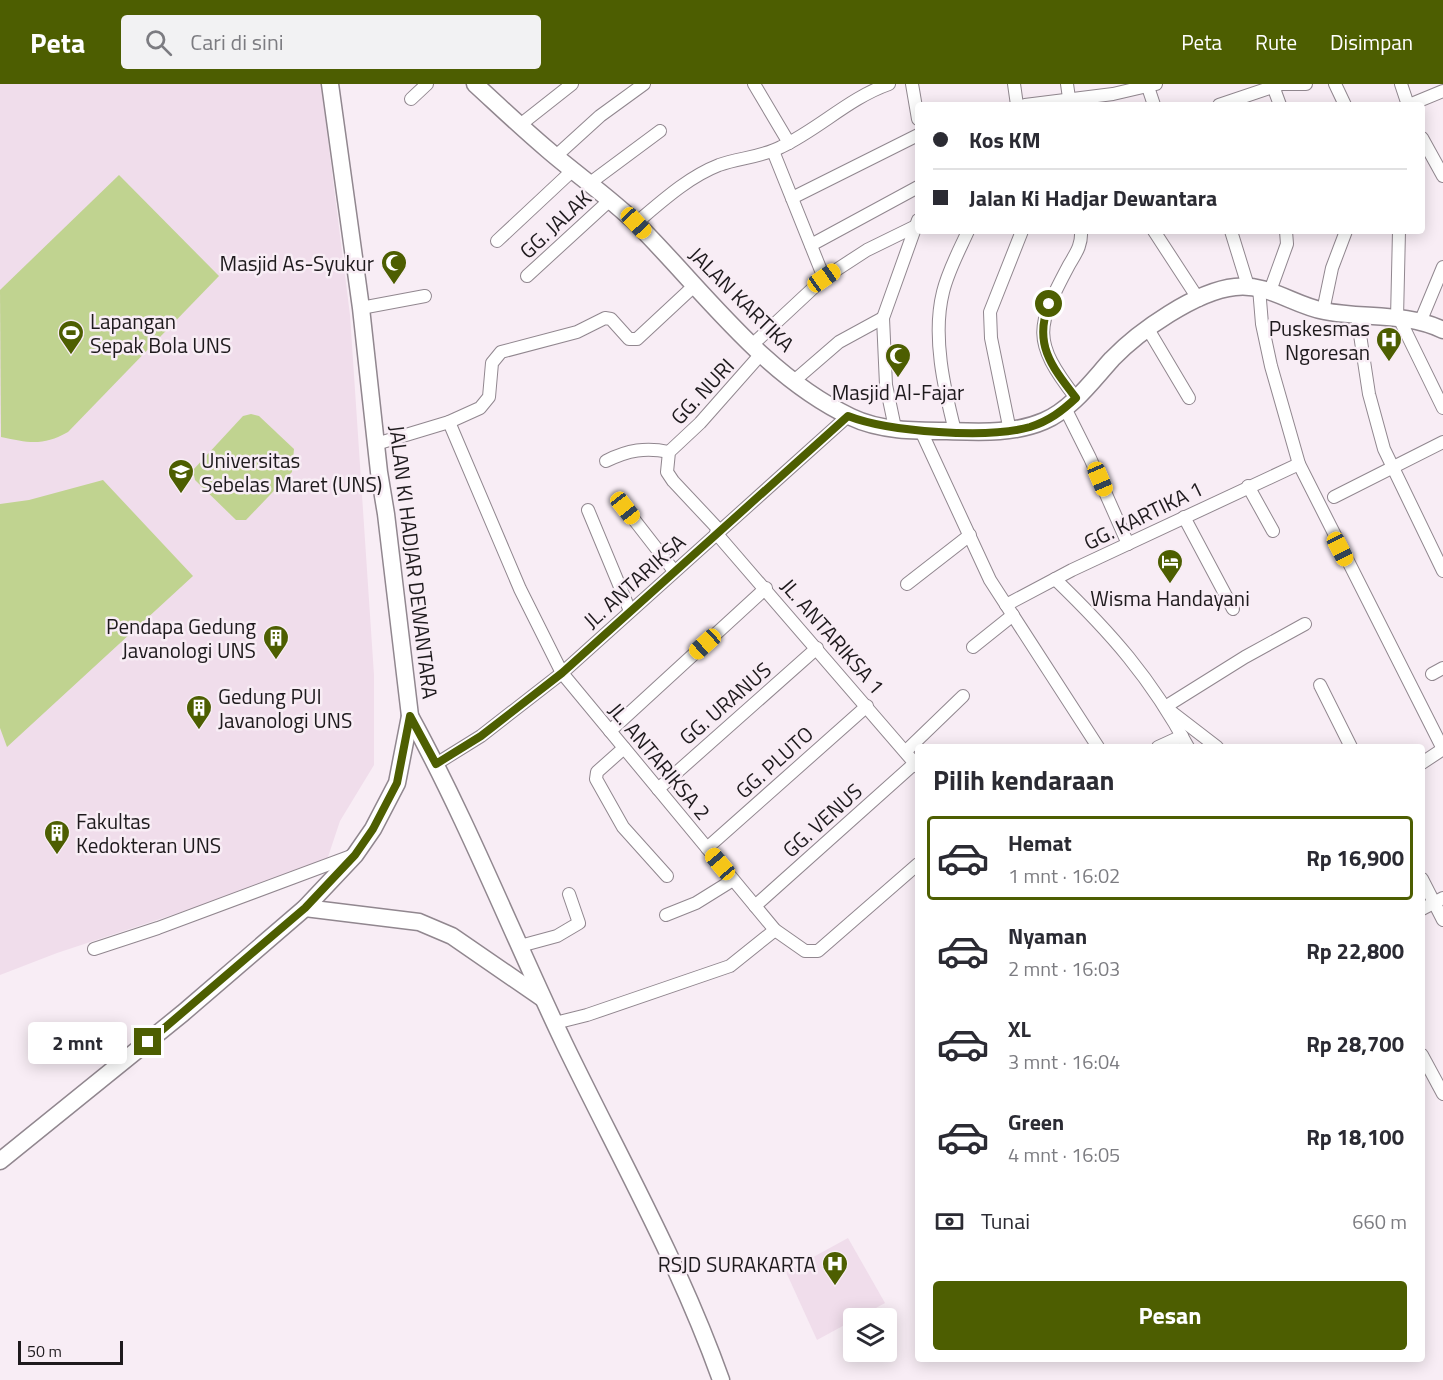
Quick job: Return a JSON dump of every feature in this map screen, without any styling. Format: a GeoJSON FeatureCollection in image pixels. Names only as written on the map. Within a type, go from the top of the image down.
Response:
{"type":"FeatureCollection","features":[{"type":"Feature","properties":{"kind":"street","name":"JALAN KI HADJAR DEWANTARA"},"geometry":{"type":"LineString","coordinates":[[0,1161],[183,1013],[305,908],[355,855],[373,829],[397,783],[410,716],[361,308],[330,84]]}},
{"type":"Feature","properties":{"kind":"street"},"geometry":{"type":"LineString","coordinates":[[411,99],[427,84]]}},
{"type":"Feature","properties":{"kind":"street","name":"JALAN KARTIKA"},"geometry":{"type":"LineString","coordinates":[[475,84],[636,223],[757,350],[795,380],[848,416],[865,423],[921,431],[955,431],[1010,430],[1046,420],[1071,403],[1114,357],[1148,329],[1199,300],[1226,288],[1259,288]]}},
{"type":"Feature","properties":{"kind":"street"},"geometry":{"type":"LineString","coordinates":[[520,125],[572,84]]}},
{"type":"Feature","properties":{"kind":"street"},"geometry":{"type":"LineString","coordinates":[[556,156],[600,117],[644,84]]}},
{"type":"Feature","properties":{"kind":"street"},"geometry":{"type":"LineString","coordinates":[[754,84],[789,143]]}},
{"type":"Feature","properties":{"kind":"street"},"geometry":{"type":"LineString","coordinates":[[636,223],[673,193],[703,173],[726,163],[773,151],[843,108],[889,84]]}},
{"type":"Feature","properties":{"kind":"street"},"geometry":{"type":"LineString","coordinates":[[912,84],[915,102]]}},
{"type":"Feature","properties":{"kind":"street"},"geometry":{"type":"LineString","coordinates":[[1014,84],[1017,102]]}},
{"type":"Feature","properties":{"kind":"street"},"geometry":{"type":"LineString","coordinates":[[1067,84],[1070,102],[1114,99],[1150,85],[1153,102]]}},
{"type":"Feature","properties":{"kind":"street"},"geometry":{"type":"LineString","coordinates":[[1231,102],[1278,85],[1306,84]]}},
{"type":"Feature","properties":{"kind":"street"},"geometry":{"type":"LineString","coordinates":[[1335,84],[1344,102]]}},
{"type":"Feature","properties":{"kind":"street"},"geometry":{"type":"LineString","coordinates":[[1401,84],[1407,102]]}},
{"type":"Feature","properties":{"kind":"street"},"geometry":{"type":"LineString","coordinates":[[1278,85],[1280,102]]}},
{"type":"Feature","properties":{"kind":"street"},"geometry":{"type":"LineString","coordinates":[[1416,102],[1443,91]]}},
{"type":"Feature","properties":{"kind":"street"},"geometry":{"type":"LineString","coordinates":[[590,183],[660,131]]}},
{"type":"Feature","properties":{"kind":"street"},"geometry":{"type":"LineString","coordinates":[[792,198],[915,136]]}},
{"type":"Feature","properties":{"kind":"street"},"geometry":{"type":"LineString","coordinates":[[1425,143],[1443,176]]}},
{"type":"Feature","properties":{"kind":"street"},"geometry":{"type":"LineString","coordinates":[[773,151],[824,278]]}},
{"type":"Feature","properties":{"kind":"street"},"geometry":{"type":"LineString","coordinates":[[497,241],[573,170]]}},
{"type":"Feature","properties":{"kind":"street"},"geometry":{"type":"LineString","coordinates":[[811,245],[915,189]]}},
{"type":"Feature","properties":{"kind":"street","name":"GG. JALAK"},"geometry":{"type":"LineString","coordinates":[[527,276],[610,200]]}},
{"type":"Feature","properties":{"kind":"street","name":"GG. NURI"},"geometry":{"type":"LineString","coordinates":[[669,452],[700,423],[757,350],[824,278],[867,250],[915,224]]}},
{"type":"Feature","properties":{"kind":"street"},"geometry":{"type":"LineString","coordinates":[[895,428],[884,363],[883,318],[915,229]]}},
{"type":"Feature","properties":{"kind":"street"},"geometry":{"type":"LineString","coordinates":[[955,431],[948,401],[939,316],[943,290],[967,234]]}},
{"type":"Feature","properties":{"kind":"street"},"geometry":{"type":"LineString","coordinates":[[1010,430],[991,338],[990,312],[1021,234]]}},
{"type":"Feature","properties":{"kind":"street"},"geometry":{"type":"LineString","coordinates":[[1156,234],[1199,300]]}},
{"type":"Feature","properties":{"kind":"street"},"geometry":{"type":"LineString","coordinates":[[1233,234],[1259,288],[1262,324],[1270,366],[1299,464],[1443,749],[1425,761]]}},
{"type":"Feature","properties":{"kind":"street"},"geometry":{"type":"LineString","coordinates":[[1259,288],[1287,244],[1287,234]]}},
{"type":"Feature","properties":{"kind":"street"},"geometry":{"type":"LineString","coordinates":[[1323,311],[1332,268],[1345,234]]}},
{"type":"Feature","properties":{"kind":"street"},"geometry":{"type":"LineString","coordinates":[[1399,234],[1398,318],[1443,408]]}},
{"type":"Feature","properties":{"kind":"street"},"geometry":{"type":"LineString","coordinates":[[1081,237],[1042,324],[1042,341],[1071,403],[1090,458],[1128,544]]}},
{"type":"Feature","properties":{"kind":"street"},"geometry":{"type":"LineString","coordinates":[[1421,320],[1443,267]]}},
{"type":"Feature","properties":{"kind":"street"},"geometry":{"type":"LineString","coordinates":[[376,444],[450,422],[474,412],[488,401],[492,363],[498,354],[577,332],[605,318],[611,319],[629,339],[637,339],[694,286]]}},
{"type":"Feature","properties":{"kind":"street"},"geometry":{"type":"LineString","coordinates":[[1259,288],[1323,311],[1421,320],[1443,330]]}},
{"type":"Feature","properties":{"kind":"street"},"geometry":{"type":"LineString","coordinates":[[361,308],[424,296]]}},
{"type":"Feature","properties":{"kind":"street"},"geometry":{"type":"LineString","coordinates":[[1357,315],[1370,394],[1392,467],[1443,571]]}},
{"type":"Feature","properties":{"kind":"street"},"geometry":{"type":"LineString","coordinates":[[795,380],[839,342],[883,318]]}},
{"type":"Feature","properties":{"kind":"street"},"geometry":{"type":"LineString","coordinates":[[1148,329],[1189,398]]}},
{"type":"Feature","properties":{"kind":"street","name":"JL. ANTARIKSA"},"geometry":{"type":"LineString","coordinates":[[436,764],[481,736],[562,673],[717,531],[848,416]]}},
{"type":"Feature","properties":{"kind":"street","name":"JL. ANTARIKSA 2"},"geometry":{"type":"LineString","coordinates":[[450,422],[520,589],[562,673],[775,930],[805,951],[818,951],[915,867]]}},
{"type":"Feature","properties":{"kind":"street"},"geometry":{"type":"LineString","coordinates":[[921,431],[983,566],[1096,744]]}},
{"type":"Feature","properties":{"kind":"street"},"geometry":{"type":"LineString","coordinates":[[1334,497],[1443,442]]}},
{"type":"Feature","properties":{"kind":"street"},"geometry":{"type":"LineString","coordinates":[[606,461],[634,450],[654,449],[669,452]]}},
{"type":"Feature","properties":{"kind":"street","name":"JL. ANTARIKSA 1"},"geometry":{"type":"LineString","coordinates":[[669,452],[667,472],[915,764]]}},
{"type":"Feature","properties":{"kind":"street","name":"GG. KARTIKA 1"},"geometry":{"type":"LineString","coordinates":[[973,647],[1009,610],[1055,579],[1248,486],[1299,464]]}},
{"type":"Feature","properties":{"kind":"street"},"geometry":{"type":"LineString","coordinates":[[1248,486],[1273,531]]}},
{"type":"Feature","properties":{"kind":"street"},"geometry":{"type":"LineString","coordinates":[[625,508],[674,571]]}},
{"type":"Feature","properties":{"kind":"street"},"geometry":{"type":"LineString","coordinates":[[588,510],[630,611]]}},
{"type":"Feature","properties":{"kind":"street"},"geometry":{"type":"LineString","coordinates":[[1184,517],[1233,609]]}},
{"type":"Feature","properties":{"kind":"street"},"geometry":{"type":"LineString","coordinates":[[907,584],[969,535]]}},
{"type":"Feature","properties":{"kind":"street"},"geometry":{"type":"LineString","coordinates":[[1055,579],[1119,643],[1165,707],[1185,741]]}},
{"type":"Feature","properties":{"kind":"street"},"geometry":{"type":"LineString","coordinates":[[610,731],[766,588]]}},
{"type":"Feature","properties":{"kind":"street"},"geometry":{"type":"LineString","coordinates":[[1165,707],[1305,624]]}},
{"type":"Feature","properties":{"kind":"street","name":"GG. URANUS"},"geometry":{"type":"LineString","coordinates":[[658,789],[817,648]]}},
{"type":"Feature","properties":{"kind":"street"},"geometry":{"type":"LineString","coordinates":[[1320,685],[1350,744]]}},
{"type":"Feature","properties":{"kind":"street"},"geometry":{"type":"LineString","coordinates":[[906,751],[963,696]]}},
{"type":"Feature","properties":{"kind":"street","name":"GG. PLUTO"},"geometry":{"type":"LineString","coordinates":[[707,848],[867,706]]}},
{"type":"Feature","properties":{"kind":"street"},"geometry":{"type":"LineString","coordinates":[[1165,707],[1213,744]]}},
{"type":"Feature","properties":{"kind":"street"},"geometry":{"type":"LineString","coordinates":[[410,716],[436,764],[555,1023],[654,1220],[721,1380]]}},
{"type":"Feature","properties":{"kind":"street"},"geometry":{"type":"LineString","coordinates":[[624,748],[597,772],[596,779],[608,795],[624,827],[667,876]]}},
{"type":"Feature","properties":{"kind":"street","name":"GG. VENUS"},"geometry":{"type":"LineString","coordinates":[[755,906],[915,766]]}},
{"type":"Feature","properties":{"kind":"street"},"geometry":{"type":"LineString","coordinates":[[94,949],[158,928],[355,855]]}},
{"type":"Feature","properties":{"kind":"street"},"geometry":{"type":"LineString","coordinates":[[666,915],[696,903],[733,880]]}},
{"type":"Feature","properties":{"kind":"street"},"geometry":{"type":"LineString","coordinates":[[1425,883],[1439,900],[1443,920]]}},
{"type":"Feature","properties":{"kind":"street"},"geometry":{"type":"LineString","coordinates":[[520,946],[557,936],[575,926],[581,918],[569,894]]}},
{"type":"Feature","properties":{"kind":"street"},"geometry":{"type":"LineString","coordinates":[[1425,907],[1439,900]]}},
{"type":"Feature","properties":{"kind":"street"},"geometry":{"type":"LineString","coordinates":[[305,908],[419,922],[452,936],[544,999]]}},
{"type":"Feature","properties":{"kind":"street"},"geometry":{"type":"LineString","coordinates":[[555,1023],[587,1015],[730,966],[775,930]]}},
{"type":"Feature","properties":{"kind":"street"},"geometry":{"type":"LineString","coordinates":[[1425,1061],[1443,1094]]}},
{"type":"Feature","properties":{"kind":"shaded area","name":"Universitas Sebelas Maret (UNS)"},"geometry":{"type":"Polygon","coordinates":[[[0,84],[321,84],[350,315],[374,675],[374,765],[340,821],[327,860],[260,886],[57,953],[0,975],[0,84]]]}},
{"type":"Feature","properties":{"kind":"shaded area","name":"RSJD SURAKARTA"},"geometry":{"type":"Polygon","coordinates":[[[848,1238],[885,1303],[876,1308],[843,1308],[843,1326],[817,1340],[786,1272],[848,1238]]]}},
{"type":"Feature","properties":{"kind":"green space","name":"Lapangan Sepak Bola UNS"},"geometry":{"type":"Polygon","coordinates":[[[119,175],[219,276],[68,432],[51,440],[36,442],[1,437],[0,290],[119,175]]]}},
{"type":"Feature","properties":{"kind":"green space"},"geometry":{"type":"Polygon","coordinates":[[[251,414],[259,416],[294,449],[292,472],[246,520],[236,520],[195,480],[193,470],[243,416],[251,414]]]}},
{"type":"Feature","properties":{"kind":"green space"},"geometry":{"type":"Polygon","coordinates":[[[103,480],[193,576],[7,747],[0,728],[0,504],[29,500],[103,480]]]}},
{"type":"Feature","properties":{"kind":"place","name":"Masjid As-Syukur"},"geometry":{"type":"Point","coordinates":[394,286]}},
{"type":"Feature","properties":{"kind":"place","name":"Lapangan Sepak Bola UNS"},"geometry":{"type":"Point","coordinates":[71,356]}},
{"type":"Feature","properties":{"kind":"place","name":"Puskesmas Ngoresan"},"geometry":{"type":"Point","coordinates":[1389,363]}},
{"type":"Feature","properties":{"kind":"place","name":"Masjid Al-Fajar"},"geometry":{"type":"Point","coordinates":[898,379]}},
{"type":"Feature","properties":{"kind":"place","name":"Universitas Sebelas Maret (UNS)"},"geometry":{"type":"Point","coordinates":[181,495]}},
{"type":"Feature","properties":{"kind":"place","name":"Wisma Handayani"},"geometry":{"type":"Point","coordinates":[1170,585]}},
{"type":"Feature","properties":{"kind":"place","name":"Pendapa Gedung Javanologi UNS"},"geometry":{"type":"Point","coordinates":[276,661]}},
{"type":"Feature","properties":{"kind":"place","name":"Gedung PUI Javanologi UNS"},"geometry":{"type":"Point","coordinates":[199,731]}},
{"type":"Feature","properties":{"kind":"place","name":"Fakultas Kedokteran UNS"},"geometry":{"type":"Point","coordinates":[57,856]}},
{"type":"Feature","properties":{"kind":"place","name":"RSJD SURAKARTA"},"geometry":{"type":"Point","coordinates":[835,1287]}},
{"type":"Feature","properties":{"kind":"route"},"geometry":{"type":"LineString","coordinates":[[148,1042],[305,908],[355,855],[389,802],[397,783],[410,716],[436,764],[481,736],[562,673],[716,532],[848,416],[882,427],[921,431],[983,432],[1029,427],[1059,413],[1076,398],[1052,365],[1042,341],[1042,324],[1049,304]]}}]}
